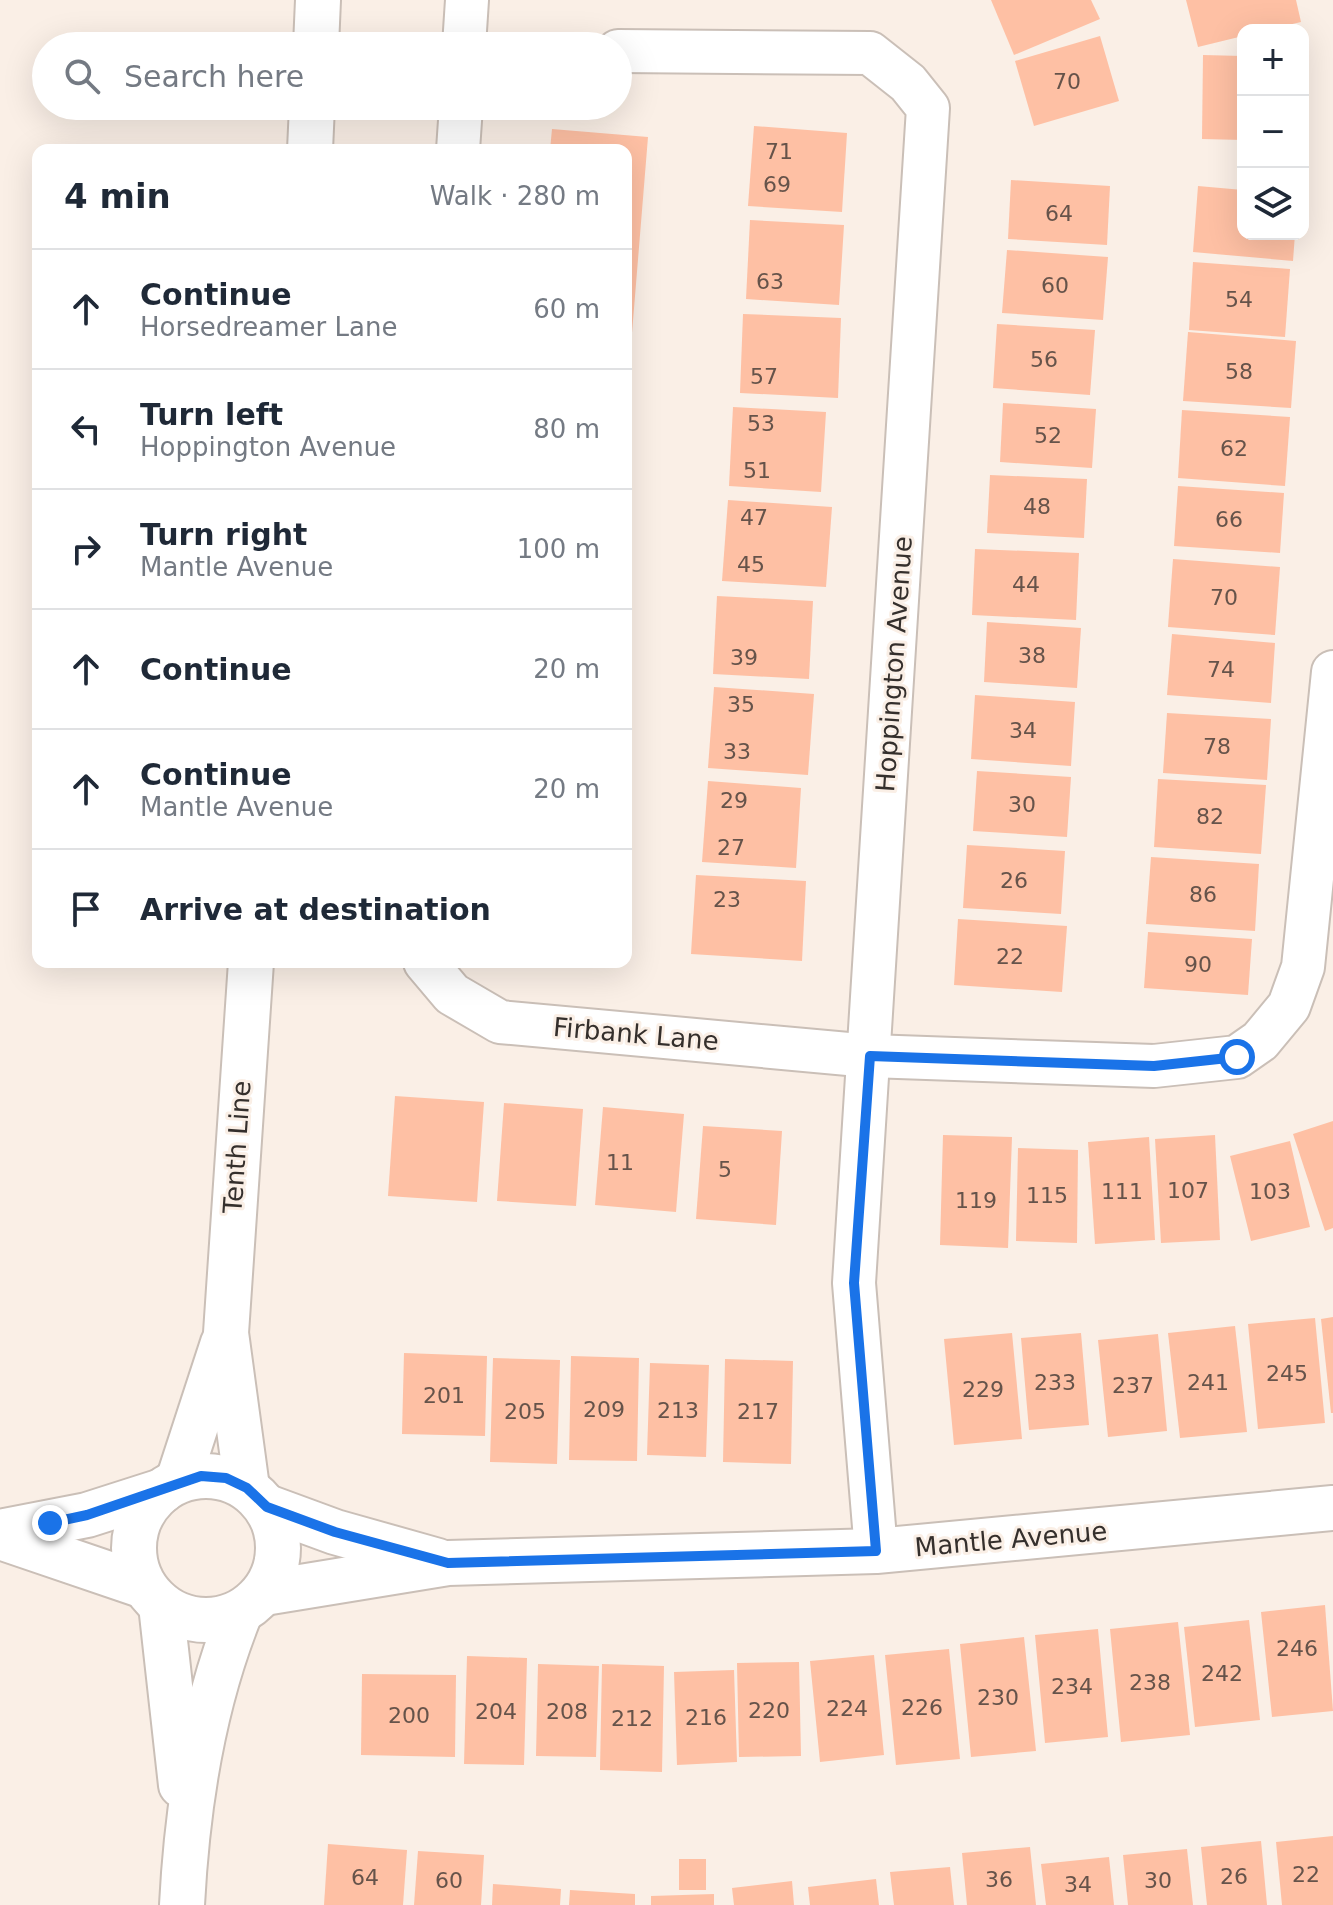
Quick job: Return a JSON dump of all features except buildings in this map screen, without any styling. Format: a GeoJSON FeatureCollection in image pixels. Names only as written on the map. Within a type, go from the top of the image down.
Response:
{"type":"FeatureCollection","features":[{"type":"Feature","properties":{"kind":"street"},"geometry":{"type":"LineString","coordinates":[[317,32],[318,0]]}},
{"type":"Feature","properties":{"kind":"street"},"geometry":{"type":"LineString","coordinates":[[465,32],[467,0]]}},
{"type":"Feature","properties":{"kind":"street","name":"Hoppington Avenue"},"geometry":{"type":"LineString","coordinates":[[632,51],[870,53],[908,83],[928,108],[854,1283],[876,1551]]}},
{"type":"Feature","properties":{"kind":"street"},"geometry":{"type":"LineString","coordinates":[[310,144],[311,120]]}},
{"type":"Feature","properties":{"kind":"street"},"geometry":{"type":"LineString","coordinates":[[458,144],[460,120]]}},
{"type":"Feature","properties":{"kind":"street","name":"Firbank Lane"},"geometry":{"type":"LineString","coordinates":[[430,968],[452,994],[500,1022],[870,1056],[1154,1066],[1237,1057],[1260,1041],[1289,1006],[1303,967],[1333,672]]}},
{"type":"Feature","properties":{"kind":"street","name":"Tenth Line"},"geometry":{"type":"LineString","coordinates":[[251,968],[226,1333],[257,1498]]}},
{"type":"Feature","properties":{"kind":"street","name":"Tenth Line"},"geometry":{"type":"LineString","coordinates":[[170,1486],[226,1333]]}},
{"type":"Feature","properties":{"kind":"street"},"geometry":{"type":"LineString","coordinates":[[0,1535],[87,1515],[201,1476],[226,1478],[257,1498],[276,1528],[279,1550],[275,1573],[252,1603],[218,1666],[185,1839],[182,1905]]}},
{"type":"Feature","properties":{"kind":"street"},"geometry":{"type":"LineString","coordinates":[[170,1486],[147,1506],[137,1524],[135,1556],[152,1595],[185,1839]]}},
{"type":"Feature","properties":{"kind":"street","name":"Mantle Avenue"},"geometry":{"type":"LineString","coordinates":[[257,1498],[335,1532],[448,1563]]}},
{"type":"Feature","properties":{"kind":"street","name":"Mantle Avenue"},"geometry":{"type":"LineString","coordinates":[[252,1603],[448,1563],[876,1551],[1333,1508]]}},
{"type":"Feature","properties":{"kind":"street"},"geometry":{"type":"LineString","coordinates":[[0,1535],[152,1595],[179,1615],[199,1620],[220,1619],[252,1603]]}},
{"type":"Feature","properties":{"kind":"route"},"geometry":{"type":"LineString","coordinates":[[50,1523],[87,1515],[162,1491],[178,1481],[201,1476],[226,1478],[247,1488],[267,1507],[335,1532],[448,1563],[876,1551],[854,1283],[870,1056],[1154,1066],[1237,1057]]}}]}
